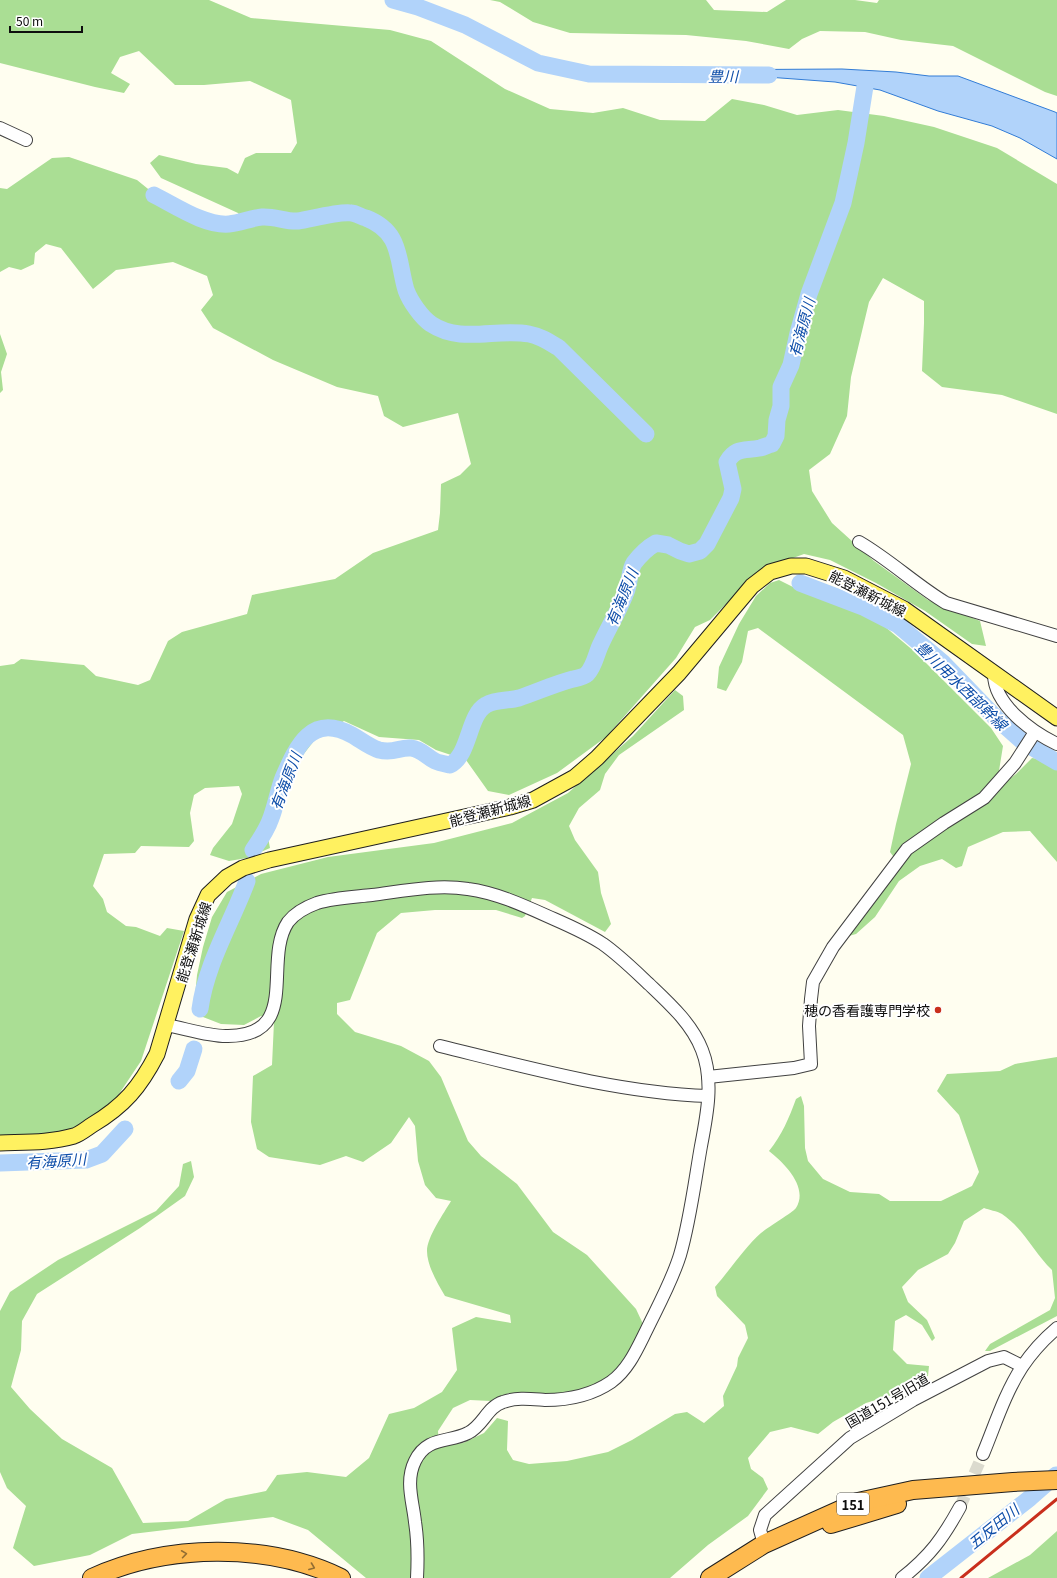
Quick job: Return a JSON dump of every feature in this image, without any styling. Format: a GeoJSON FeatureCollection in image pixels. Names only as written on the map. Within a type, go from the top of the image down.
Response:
{"type":"FeatureCollection","features":[{"type":"Feature","properties":{"kind":"highway","name":"151"},"geometry":{"type":"LineString","coordinates":[[710,1578],[764,1544],[858,1502],[913,1490],[1057,1480]]}},
{"type":"Feature","properties":{"kind":"highway","name":"151"},"geometry":{"type":"LineString","coordinates":[[727,1578],[768,1552],[816,1528],[910,1500],[1014,1482]]}},
{"type":"Feature","properties":{"kind":"highway"},"geometry":{"type":"LineString","coordinates":[[92,1578],[107,1572],[161,1557],[197,1552],[237,1552],[271,1556],[307,1564],[341,1578]]}},
{"type":"Feature","properties":{"kind":"highway"},"geometry":{"type":"LineString","coordinates":[[127,1578],[168,1568],[207,1564],[266,1567],[308,1578]]}},
{"type":"Feature","properties":{"kind":"main road","name":"能登瀬新城線"},"geometry":{"type":"LineString","coordinates":[[0,1143],[50,1141],[75,1136],[98,1122],[126,1101],[138,1086],[157,1054],[197,920],[208,895],[227,877],[243,868],[269,860],[510,807],[533,800],[575,777],[597,758],[679,673],[752,586],[770,572],[791,566],[806,566],[844,578],[904,609],[1057,718]]}},
{"type":"Feature","properties":{"kind":"street"},"geometry":{"type":"LineString","coordinates":[[0,128],[26,140]]}},
{"type":"Feature","properties":{"kind":"street"},"geometry":{"type":"LineString","coordinates":[[859,542],[879,554],[931,594],[946,603],[1057,636]]}},
{"type":"Feature","properties":{"kind":"street"},"geometry":{"type":"LineString","coordinates":[[994,674],[994,682],[999,694],[1013,713],[1034,735],[1057,744]]}},
{"type":"Feature","properties":{"kind":"street"},"geometry":{"type":"LineString","coordinates":[[708,1077],[794,1068],[811,1064],[809,1026],[814,982],[832,947],[907,849],[944,823],[984,798],[1015,763],[1034,735]]}},
{"type":"Feature","properties":{"kind":"street"},"geometry":{"type":"LineString","coordinates":[[166,1025],[225,1037],[242,1035],[255,1031],[267,1021],[273,1011],[276,998],[279,945],[289,920],[300,910],[320,902],[401,891],[440,888],[469,889],[497,896],[574,928],[601,942],[625,961],[672,1006],[690,1027],[702,1050],[708,1077],[708,1111],[680,1255],[671,1278],[638,1348],[626,1368],[611,1382],[571,1399],[549,1400],[522,1398],[498,1403],[491,1409],[474,1430],[464,1436],[449,1438],[433,1443],[422,1450],[410,1475],[410,1488],[417,1539],[417,1578]]}},
{"type":"Feature","properties":{"kind":"street"},"geometry":{"type":"LineString","coordinates":[[440,1046],[537,1070],[619,1087],[708,1096]]}},
{"type":"Feature","properties":{"kind":"street"},"geometry":{"type":"LineString","coordinates":[[984,1454],[1011,1387],[1022,1366],[1042,1342],[1057,1328]]}},
{"type":"Feature","properties":{"kind":"street","name":"国道151号旧道"},"geometry":{"type":"LineString","coordinates":[[764,1544],[760,1530],[765,1514],[850,1438],[913,1400],[988,1361],[1004,1358],[1022,1366]]}},
{"type":"Feature","properties":{"kind":"street"},"geometry":{"type":"LineString","coordinates":[[902,1578],[916,1567],[937,1546],[960,1507]]}},
{"type":"Feature","properties":{"kind":"green space"},"geometry":{"type":"Polygon","coordinates":[[[0,0],[209,0],[251,18],[390,30],[431,41],[505,89],[550,109],[593,113],[623,108],[660,120],[705,121],[732,99],[764,105],[797,115],[838,110],[884,116],[934,127],[997,148],[1057,184],[1057,414],[1002,395],[942,387],[922,371],[924,301],[883,278],[869,302],[851,377],[847,416],[830,454],[809,470],[812,491],[832,523],[874,561],[928,600],[980,621],[986,646],[972,644],[925,611],[876,583],[830,560],[804,554],[760,570],[710,620],[695,627],[676,658],[606,737],[557,773],[509,795],[488,791],[466,760],[436,750],[419,740],[379,737],[344,721],[317,737],[292,769],[275,801],[266,827],[270,848],[247,858],[229,861],[210,855],[213,848],[232,824],[242,794],[239,786],[205,788],[194,795],[190,813],[194,841],[189,847],[141,846],[135,853],[104,854],[93,886],[103,899],[107,912],[126,926],[136,927],[160,936],[167,928],[184,931],[141,1061],[117,1097],[89,1120],[68,1132],[0,1138],[0,666],[14,664],[21,659],[84,665],[96,676],[138,685],[150,680],[168,641],[182,632],[247,614],[252,595],[335,579],[373,553],[438,530],[441,484],[460,475],[471,464],[458,413],[403,427],[384,416],[378,396],[337,387],[273,360],[213,328],[201,310],[213,295],[207,276],[173,262],[116,270],[93,289],[61,248],[46,244],[35,253],[34,264],[21,270],[9,267],[0,272],[0,188],[7,189],[52,158],[69,157],[137,180],[163,201],[222,229],[247,227],[238,213],[161,178],[150,163],[159,155],[196,164],[227,168],[238,174],[245,158],[256,153],[291,153],[297,143],[291,100],[250,81],[204,85],[175,85],[139,51],[120,57],[111,73],[130,84],[124,93],[0,63],[0,0]]]}},
{"type":"Feature","properties":{"kind":"green space"},"geometry":{"type":"Polygon","coordinates":[[[490,0],[706,0],[714,10],[767,12],[786,0],[855,0],[877,3],[879,0],[1057,0],[1057,96],[1045,92],[953,46],[901,40],[865,32],[820,31],[802,39],[789,49],[746,41],[686,35],[570,33],[533,22],[500,2],[490,0]]]}},
{"type":"Feature","properties":{"kind":"green space"},"geometry":{"type":"Polygon","coordinates":[[[0,334],[7,354],[1,372],[3,390],[0,393],[0,334]]]}},
{"type":"Feature","properties":{"kind":"green space"},"geometry":{"type":"Polygon","coordinates":[[[779,580],[801,591],[877,620],[915,652],[991,728],[1003,746],[998,777],[1007,781],[1032,758],[1045,760],[1057,769],[1057,862],[1030,831],[1003,832],[968,847],[962,866],[956,868],[942,859],[920,866],[899,881],[875,917],[856,934],[845,937],[899,864],[890,852],[911,764],[903,735],[758,628],[748,631],[742,662],[726,691],[717,688],[719,667],[739,624],[756,596],[770,583],[779,580]]]}},
{"type":"Feature","properties":{"kind":"green space"},"geometry":{"type":"Polygon","coordinates":[[[675,690],[683,696],[684,710],[619,755],[605,774],[600,790],[579,808],[569,826],[575,840],[598,872],[601,893],[611,924],[605,932],[545,900],[532,898],[525,916],[522,918],[496,910],[435,910],[401,913],[377,933],[350,1000],[337,1003],[337,1014],[355,1032],[401,1046],[429,1061],[441,1077],[468,1141],[481,1156],[517,1184],[553,1232],[587,1255],[636,1309],[643,1324],[624,1365],[595,1387],[568,1395],[537,1397],[509,1393],[491,1401],[470,1400],[453,1408],[438,1431],[439,1446],[463,1443],[484,1433],[497,1418],[508,1421],[507,1450],[513,1460],[529,1464],[567,1461],[608,1452],[632,1440],[675,1414],[687,1412],[704,1423],[724,1406],[723,1396],[737,1366],[738,1358],[748,1338],[745,1325],[717,1296],[715,1287],[755,1238],[796,1208],[799,1200],[797,1184],[788,1169],[769,1151],[785,1126],[796,1099],[801,1096],[804,1106],[805,1148],[808,1161],[823,1179],[850,1192],[879,1194],[890,1201],[941,1201],[972,1186],[979,1172],[959,1115],[937,1091],[947,1074],[1000,1071],[1015,1064],[1057,1057],[1057,1316],[990,1351],[985,1351],[990,1344],[1050,1310],[1055,1298],[1052,1270],[1016,1226],[1002,1214],[984,1208],[964,1221],[955,1243],[948,1254],[918,1270],[902,1287],[908,1302],[927,1320],[935,1338],[932,1341],[922,1325],[906,1315],[895,1321],[893,1350],[907,1364],[929,1366],[928,1376],[889,1396],[866,1403],[833,1422],[818,1434],[791,1427],[770,1432],[748,1458],[751,1469],[763,1478],[768,1489],[748,1516],[708,1545],[670,1578],[366,1578],[308,1530],[273,1517],[132,1534],[90,1555],[34,1566],[13,1548],[26,1506],[7,1488],[0,1472],[0,1311],[10,1292],[58,1260],[156,1211],[179,1186],[183,1164],[191,1161],[194,1177],[185,1196],[140,1228],[37,1294],[22,1321],[21,1350],[11,1387],[30,1409],[62,1439],[112,1468],[143,1523],[188,1521],[226,1499],[266,1491],[277,1475],[307,1472],[346,1477],[369,1458],[389,1414],[414,1408],[442,1392],[457,1370],[452,1328],[476,1317],[511,1323],[510,1315],[445,1296],[436,1280],[427,1257],[428,1245],[436,1225],[451,1201],[436,1198],[425,1185],[418,1161],[415,1126],[409,1117],[391,1143],[363,1162],[346,1156],[320,1165],[269,1157],[257,1149],[251,1122],[253,1076],[272,1065],[274,1022],[261,1016],[244,1025],[221,1024],[203,1017],[194,1007],[197,975],[203,947],[212,917],[227,892],[261,874],[328,857],[434,843],[512,823],[568,793],[633,736],[675,690]]]}},
{"type":"Feature","properties":{"kind":"green space"},"geometry":{"type":"Polygon","coordinates":[[[1057,1531],[1057,1578],[988,1578],[1030,1555],[1057,1531]]]}},
{"type":"Feature","properties":{"kind":"water"},"geometry":{"type":"Polygon","coordinates":[[[842,69],[896,72],[929,76],[958,76],[1055,112],[1057,113],[1057,159],[1020,138],[992,126],[938,111],[880,90],[835,82],[672,70],[842,69]]]}},
{"type":"Feature","properties":{"kind":"waterway","name":"豊川"},"geometry":{"type":"LineString","coordinates":[[393,0],[418,7],[465,25],[538,63],[589,74],[769,75]]}},
{"type":"Feature","properties":{"kind":"waterway","name":"有海原川"},"geometry":{"type":"LineString","coordinates":[[253,850],[263,835],[269,822],[283,778],[294,755],[307,736],[316,730],[326,728],[338,729],[379,750],[393,751],[411,748],[421,751],[435,761],[450,765],[457,760],[462,753],[476,717],[480,710],[486,705],[494,702],[519,698],[559,683],[583,677],[587,674],[623,599],[632,566],[647,549],[656,543],[668,545],[689,554],[700,551],[707,544],[731,498],[733,489],[727,462],[730,457],[741,450],[760,448],[772,444],[776,436],[777,420],[781,406],[781,387],[791,365],[809,294],[843,203],[856,143],[866,80]]}},
{"type":"Feature","properties":{"kind":"waterway","name":"豊川用水西部幹線"},"geometry":{"type":"LineString","coordinates":[[154,195],[201,219],[220,224],[229,224],[262,217],[298,221],[346,213],[355,214],[366,218],[378,224],[392,239],[399,257],[406,290],[413,304],[427,321],[442,330],[454,333],[517,333],[533,335],[544,340],[559,348],[646,434]]}},
{"type":"Feature","properties":{"kind":"waterway","name":"豊川用水西部幹線"},"geometry":{"type":"LineString","coordinates":[[800,583],[863,607],[898,625],[942,662],[996,718],[1023,742],[1057,762]]}},
{"type":"Feature","properties":{"kind":"waterway","name":"有海原川"},"geometry":{"type":"LineString","coordinates":[[200,1009],[203,992],[213,960],[247,881]]}},
{"type":"Feature","properties":{"kind":"waterway","name":"有海原川"},"geometry":{"type":"LineString","coordinates":[[179,1081],[187,1071],[194,1049]]}},
{"type":"Feature","properties":{"kind":"waterway","name":"有海原川"},"geometry":{"type":"LineString","coordinates":[[0,1163],[86,1160],[102,1154],[125,1129]]}},
{"type":"Feature","properties":{"kind":"waterway","name":"五反田川"},"geometry":{"type":"LineString","coordinates":[[928,1578],[1030,1498],[1056,1475]]}},
{"type":"Feature","properties":{"kind":"tunnel"},"geometry":{"type":"LineString","coordinates":[[960,1507],[983,1454]]}},
{"type":"Feature","properties":{"kind":"railway"},"geometry":{"type":"LineString","coordinates":[[961,1578],[1057,1499]]}},
{"type":"Feature","properties":{"kind":"place","name":"穂の香看護専門学校"},"geometry":{"type":"Point","coordinates":[938,1010]}}]}
